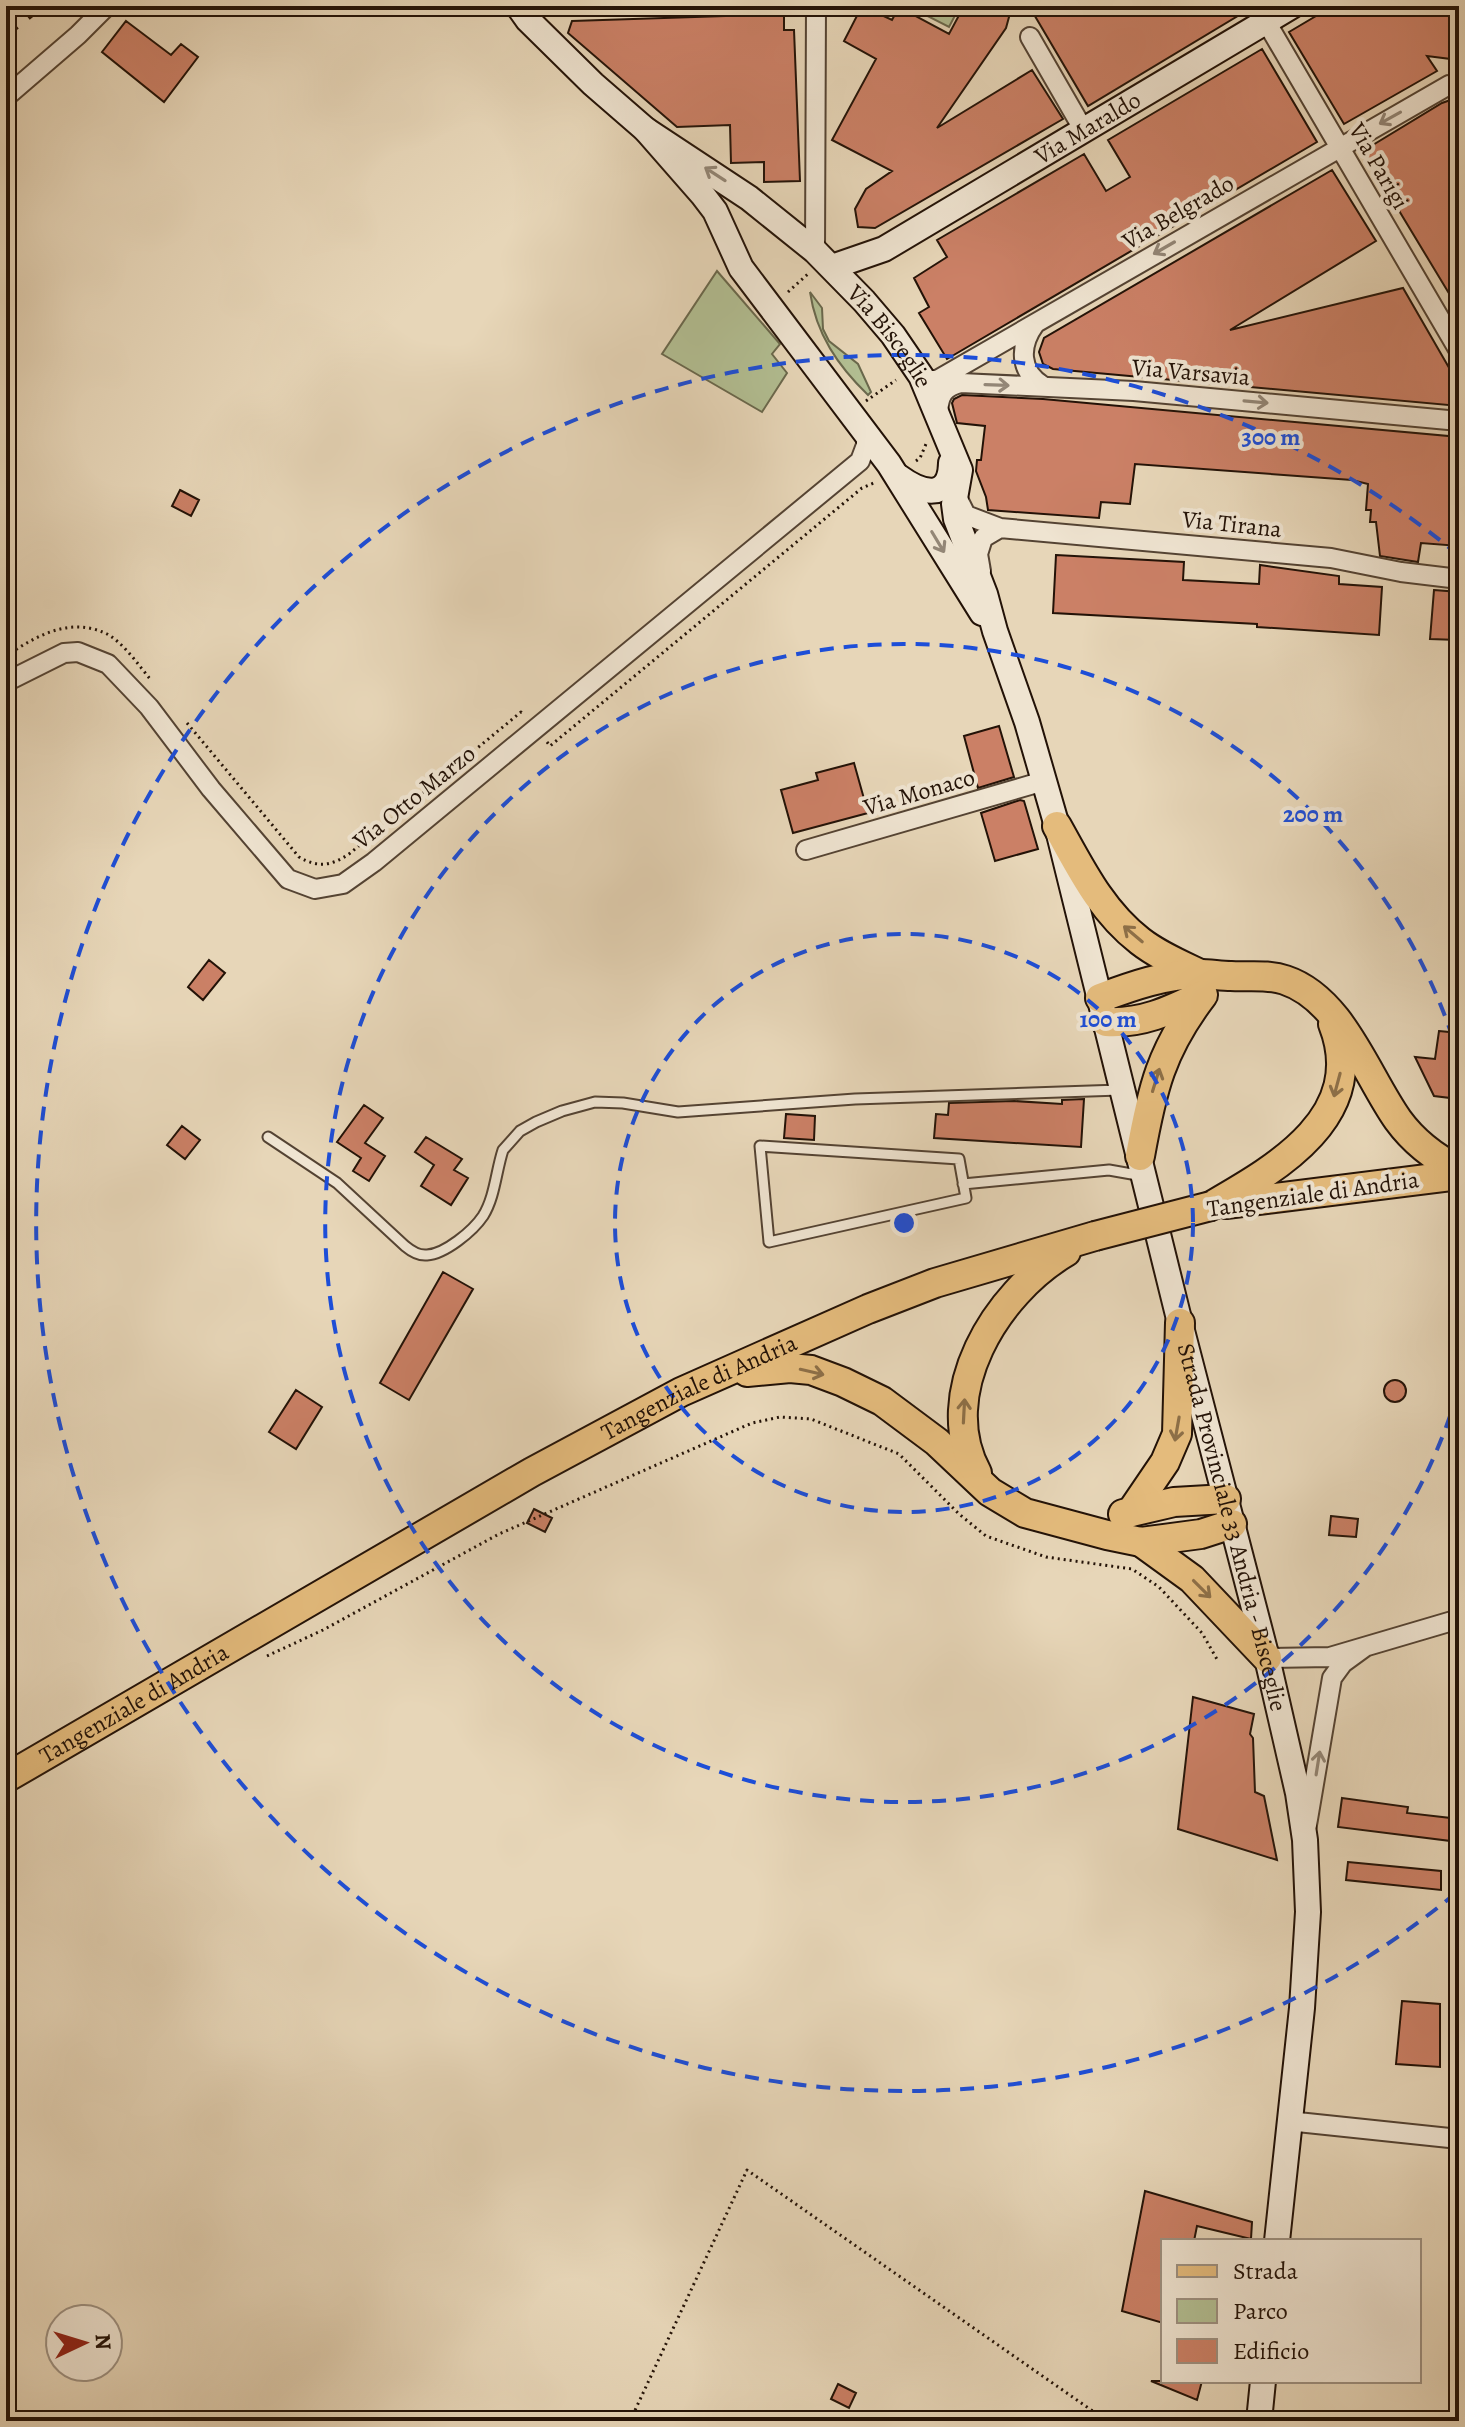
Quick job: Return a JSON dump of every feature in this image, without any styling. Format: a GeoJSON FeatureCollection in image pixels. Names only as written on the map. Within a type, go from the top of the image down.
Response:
{"type":"FeatureCollection","features":[{"type":"Feature","properties":{"kind":"main road","name":"Via Bisceglie"},"geometry":{"type":"LineString","coordinates":[[518,6],[571,62],[646,130],[715,211],[735,257],[893,470],[995,631]]}},
{"type":"Feature","properties":{"kind":"main road","name":"Via Maraldo"},"geometry":{"type":"LineString","coordinates":[[824,259],[884,249],[1083,129],[1261,14],[1292,6]]}},
{"type":"Feature","properties":{"kind":"main road","name":"Via Bisceglie"},"geometry":{"type":"LineString","coordinates":[[646,130],[719,176],[824,259],[864,301],[918,372],[960,470],[955,493],[956,519],[985,594],[1057,826]]}},
{"type":"Feature","properties":{"kind":"main road"},"geometry":{"type":"LineString","coordinates":[[735,257],[733,235],[740,221],[747,216],[757,216],[781,223]]}},
{"type":"Feature","properties":{"kind":"main road","name":"Via Maraldo"},"geometry":{"type":"LineString","coordinates":[[864,301],[864,276],[884,249]]}},
{"type":"Feature","properties":{"kind":"main road"},"geometry":{"type":"LineString","coordinates":[[893,470],[925,491],[940,489],[951,470],[950,442]]}},
{"type":"Feature","properties":{"kind":"main road"},"geometry":{"type":"LineString","coordinates":[[1057,826],[1092,888],[1122,926],[1201,984]]}},
{"type":"Feature","properties":{"kind":"main road","name":"Strada Provinciale 33 Andria - Bisceglie"},"geometry":{"type":"LineString","coordinates":[[1057,826],[1267,1658],[1292,1762],[1305,1840],[1308,1912],[1302,2008],[1277,2239]]}},
{"type":"Feature","properties":{"kind":"main road"},"geometry":{"type":"LineString","coordinates":[[1103,1010],[1126,1023],[1142,1020],[1201,984],[1233,977],[1284,980],[1306,990],[1327,1010],[1356,1048],[1398,1120],[1414,1139],[1459,1172]]}},
{"type":"Feature","properties":{"kind":"main road"},"geometry":{"type":"LineString","coordinates":[[1142,1166],[1157,1074],[1201,984]]}},
{"type":"Feature","properties":{"kind":"main road"},"geometry":{"type":"LineString","coordinates":[[1211,1206],[1262,1177],[1299,1149],[1327,1113],[1340,1077],[1341,1061],[1340,1047],[1327,1010]]}},
{"type":"Feature","properties":{"kind":"main road","name":"Tangenziale di Andria"},"geometry":{"type":"LineString","coordinates":[[6,1778],[532,1472],[681,1392],[868,1309],[935,1283],[1211,1206],[1459,1172]]}},
{"type":"Feature","properties":{"kind":"main road"},"geometry":{"type":"LineString","coordinates":[[984,1485],[968,1456],[963,1433],[966,1386],[981,1347],[1004,1306],[1019,1289],[1045,1264],[1095,1236]]}},
{"type":"Feature","properties":{"kind":"main road"},"geometry":{"type":"LineString","coordinates":[[1131,1512],[1165,1462],[1177,1434],[1180,1323]]}},
{"type":"Feature","properties":{"kind":"main road"},"geometry":{"type":"LineString","coordinates":[[681,1392],[746,1372],[800,1369],[824,1374],[882,1401],[906,1417],[1006,1503],[1025,1513],[1107,1535],[1141,1542],[1201,1534],[1229,1512]]}},
{"type":"Feature","properties":{"kind":"main road"},"geometry":{"type":"LineString","coordinates":[[1071,1524],[1174,1502],[1229,1512]]}},
{"type":"Feature","properties":{"kind":"main road"},"geometry":{"type":"LineString","coordinates":[[1141,1542],[1192,1579],[1267,1658]]}},
{"type":"Feature","properties":{"kind":"main road"},"geometry":{"type":"LineString","coordinates":[[1259,2421],[1263,2383]]}},
{"type":"Feature","properties":{"kind":"street"},"geometry":{"type":"LineString","coordinates":[[6,97],[107,6]]}},
{"type":"Feature","properties":{"kind":"street"},"geometry":{"type":"LineString","coordinates":[[816,6],[817,203],[824,259]]}},
{"type":"Feature","properties":{"kind":"street","name":"Via Parigi"},"geometry":{"type":"LineString","coordinates":[[1261,14],[1459,351]]}},
{"type":"Feature","properties":{"kind":"street"},"geometry":{"type":"LineString","coordinates":[[1030,37],[1083,129]]}},
{"type":"Feature","properties":{"kind":"street","name":"Via Belgrado"},"geometry":{"type":"LineString","coordinates":[[918,372],[929,380],[937,380],[1340,146],[1449,85],[1459,85]]}},
{"type":"Feature","properties":{"kind":"street"},"geometry":{"type":"LineString","coordinates":[[781,223],[805,216],[817,203]]}},
{"type":"Feature","properties":{"kind":"street"},"geometry":{"type":"LineString","coordinates":[[1037,322],[1025,341],[1023,357],[1030,376],[1043,386]]}},
{"type":"Feature","properties":{"kind":"street","name":"Via Varsavia"},"geometry":{"type":"LineString","coordinates":[[938,413],[939,399],[950,386],[961,383],[1134,391],[1459,421]]}},
{"type":"Feature","properties":{"kind":"street"},"geometry":{"type":"LineString","coordinates":[[866,432],[866,445],[860,461],[893,470]]}},
{"type":"Feature","properties":{"kind":"street","name":"Via Otto Marzo"},"geometry":{"type":"LineString","coordinates":[[6,682],[64,653],[78,652],[108,664],[149,707],[211,789],[288,879],[315,889],[343,884],[374,862],[860,461]]}},
{"type":"Feature","properties":{"kind":"street","name":"Via Tirana"},"geometry":{"type":"LineString","coordinates":[[955,493],[966,515],[1000,528],[1331,558],[1401,572],[1459,579]]}},
{"type":"Feature","properties":{"kind":"street"},"geometry":{"type":"LineString","coordinates":[[985,594],[978,554],[983,538],[1000,528]]}},
{"type":"Feature","properties":{"kind":"street","name":"Via Monaco"},"geometry":{"type":"LineString","coordinates":[[806,850],[1044,781]]}},
{"type":"Feature","properties":{"kind":"street"},"geometry":{"type":"LineString","coordinates":[[1267,1658],[1321,1658],[1459,1619]]}},
{"type":"Feature","properties":{"kind":"street"},"geometry":{"type":"LineString","coordinates":[[1305,1840],[1332,1678],[1343,1663],[1365,1647]]}},
{"type":"Feature","properties":{"kind":"street"},"geometry":{"type":"LineString","coordinates":[[1288,2121],[1459,2139]]}},
{"type":"Feature","properties":{"kind":"lane"},"geometry":{"type":"LineString","coordinates":[[268,1137],[337,1183],[413,1252],[429,1255],[444,1249],[472,1229],[483,1216],[503,1150],[509,1141],[536,1122],[582,1105],[607,1102],[659,1111],[687,1112],[855,1099],[1123,1090]]}},
{"type":"Feature","properties":{"kind":"lane"},"geometry":{"type":"LineString","coordinates":[[760,1146],[959,1159],[963,1184],[966,1198],[769,1242],[760,1146]]}},
{"type":"Feature","properties":{"kind":"lane"},"geometry":{"type":"LineString","coordinates":[[963,1184],[1142,1166]]}},
{"type":"Feature","properties":{"kind":"path"},"geometry":{"type":"LineString","coordinates":[[770,308],[824,259]]}},
{"type":"Feature","properties":{"kind":"path"},"geometry":{"type":"LineString","coordinates":[[851,411],[918,372]]}},
{"type":"Feature","properties":{"kind":"path"},"geometry":{"type":"LineString","coordinates":[[6,656],[40,634],[65,628],[87,628],[108,635],[157,687]]}},
{"type":"Feature","properties":{"kind":"path"},"geometry":{"type":"LineString","coordinates":[[185,720],[299,857],[323,865],[334,863],[349,854],[521,712]]}},
{"type":"Feature","properties":{"kind":"path"},"geometry":{"type":"LineString","coordinates":[[258,1660],[323,1630],[499,1534],[752,1423],[780,1417],[811,1419],[899,1454],[959,1514],[986,1536],[1046,1557],[1132,1569],[1159,1587],[1202,1633],[1218,1661]]}},
{"type":"Feature","properties":{"kind":"path"},"geometry":{"type":"LineString","coordinates":[[630,2421],[747,2170],[1107,2421]]}},
{"type":"Feature","properties":{"kind":"green space"},"geometry":{"type":"Polygon","coordinates":[[[908,6],[960,6],[949,27],[908,6]]]}},
{"type":"Feature","properties":{"kind":"green space"},"geometry":{"type":"Polygon","coordinates":[[[717,271],[780,344],[772,354],[787,373],[762,412],[662,354],[717,271]]]}},
{"type":"Feature","properties":{"kind":"green space"},"geometry":{"type":"Polygon","coordinates":[[[810,292],[822,308],[823,329],[829,341],[858,364],[871,392],[868,395],[847,373],[830,348],[817,322],[810,292]]]}},
{"type":"Feature","properties":{"kind":"building"},"geometry":{"type":"Polygon","coordinates":[[[862,6],[892,20],[899,7],[949,34],[964,6],[1012,6],[1006,28],[937,128],[1032,70],[1063,119],[875,228],[858,227],[855,209],[866,189],[892,171],[832,140],[876,59],[844,41],[862,6]]]}},
{"type":"Feature","properties":{"kind":"building"},"geometry":{"type":"Polygon","coordinates":[[[1029,6],[1245,6],[1246,11],[1088,106],[1029,6]]]}},
{"type":"Feature","properties":{"kind":"building"},"geometry":{"type":"Polygon","coordinates":[[[1333,6],[1459,6],[1459,60],[1427,56],[1437,71],[1344,124],[1289,32],[1333,6]]]}},
{"type":"Feature","properties":{"kind":"building"},"geometry":{"type":"Polygon","coordinates":[[[784,14],[784,30],[794,30],[800,181],[764,182],[764,162],[731,163],[730,125],[677,127],[568,33],[572,21],[784,14]]]}},
{"type":"Feature","properties":{"kind":"building"},"geometry":{"type":"Polygon","coordinates":[[[126,21],[171,55],[181,44],[198,57],[164,102],[102,52],[126,21]]]}},
{"type":"Feature","properties":{"kind":"building"},"geometry":{"type":"Polygon","coordinates":[[[1262,49],[1317,142],[947,359],[919,313],[929,307],[914,278],[947,257],[937,240],[1084,154],[1106,191],[1130,177],[1108,140],[1262,49]]]}},
{"type":"Feature","properties":{"kind":"building"},"geometry":{"type":"Polygon","coordinates":[[[1459,97],[1459,310],[1363,151],[1442,103],[1459,97]]]}},
{"type":"Feature","properties":{"kind":"building"},"geometry":{"type":"Polygon","coordinates":[[[1332,170],[1376,241],[1230,330],[1403,288],[1459,385],[1459,406],[1053,369],[1043,364],[1039,352],[1044,338],[1332,170]]]}},
{"type":"Feature","properties":{"kind":"building"},"geometry":{"type":"Polygon","coordinates":[[[962,395],[1043,399],[1459,437],[1459,546],[1421,543],[1418,562],[1380,556],[1376,522],[1370,522],[1371,510],[1366,510],[1368,484],[1352,480],[1135,464],[1130,504],[1101,502],[1099,518],[988,510],[976,471],[977,460],[981,460],[985,426],[957,423],[952,403],[962,395]]]}},
{"type":"Feature","properties":{"kind":"building"},"geometry":{"type":"Polygon","coordinates":[[[180,490],[199,500],[191,516],[172,506],[180,490]]]}},
{"type":"Feature","properties":{"kind":"building"},"geometry":{"type":"Polygon","coordinates":[[[1056,555],[1184,562],[1183,580],[1259,584],[1260,565],[1339,576],[1339,584],[1382,587],[1379,635],[1257,627],[1257,624],[1053,613],[1056,555]]]}},
{"type":"Feature","properties":{"kind":"building"},"geometry":{"type":"Polygon","coordinates":[[[1434,590],[1459,592],[1458,640],[1430,639],[1434,590]]]}},
{"type":"Feature","properties":{"kind":"building"},"geometry":{"type":"Polygon","coordinates":[[[999,726],[1014,777],[978,788],[964,736],[999,726]]]}},
{"type":"Feature","properties":{"kind":"building"},"geometry":{"type":"Polygon","coordinates":[[[854,763],[868,813],[793,833],[781,790],[818,780],[816,773],[854,763]]]}},
{"type":"Feature","properties":{"kind":"building"},"geometry":{"type":"Polygon","coordinates":[[[1024,801],[1038,849],[995,861],[981,813],[1024,801]]]}},
{"type":"Feature","properties":{"kind":"building"},"geometry":{"type":"Polygon","coordinates":[[[209,960],[225,973],[203,1000],[188,987],[209,960]]]}},
{"type":"Feature","properties":{"kind":"building"},"geometry":{"type":"Polygon","coordinates":[[[1439,1031],[1459,1033],[1459,1099],[1434,1096],[1415,1057],[1435,1059],[1439,1031]]]}},
{"type":"Feature","properties":{"kind":"building"},"geometry":{"type":"Polygon","coordinates":[[[1084,1099],[1081,1147],[934,1138],[936,1114],[948,1115],[949,1103],[1014,1101],[1062,1104],[1062,1100],[1084,1099]]]}},
{"type":"Feature","properties":{"kind":"building"},"geometry":{"type":"Polygon","coordinates":[[[364,1105],[383,1118],[365,1143],[385,1156],[369,1181],[353,1171],[361,1158],[337,1142],[364,1105]]]}},
{"type":"Feature","properties":{"kind":"building"},"geometry":{"type":"Polygon","coordinates":[[[786,1114],[815,1116],[814,1140],[784,1138],[786,1114]]]}},
{"type":"Feature","properties":{"kind":"building"},"geometry":{"type":"Polygon","coordinates":[[[182,1126],[200,1140],[185,1159],[167,1145],[182,1126]]]}},
{"type":"Feature","properties":{"kind":"building"},"geometry":{"type":"Polygon","coordinates":[[[426,1137],[462,1159],[454,1170],[468,1178],[451,1205],[421,1186],[434,1165],[415,1152],[426,1137]]]}},
{"type":"Feature","properties":{"kind":"building"},"geometry":{"type":"Polygon","coordinates":[[[443,1272],[473,1289],[409,1400],[380,1383],[443,1272]]]}},
{"type":"Feature","properties":{"kind":"building"},"geometry":{"type":"Polygon","coordinates":[[[1395,1380],[1403,1383],[1406,1391],[1403,1399],[1395,1402],[1387,1399],[1384,1391],[1387,1383],[1395,1380]]]}},
{"type":"Feature","properties":{"kind":"building"},"geometry":{"type":"Polygon","coordinates":[[[296,1390],[322,1407],[296,1449],[269,1432],[296,1390]]]}},
{"type":"Feature","properties":{"kind":"building"},"geometry":{"type":"Polygon","coordinates":[[[534,1509],[552,1518],[545,1532],[527,1523],[534,1509]]]}},
{"type":"Feature","properties":{"kind":"building"},"geometry":{"type":"Polygon","coordinates":[[[1331,1516],[1358,1519],[1356,1537],[1329,1535],[1331,1516]]]}},
{"type":"Feature","properties":{"kind":"building"},"geometry":{"type":"Polygon","coordinates":[[[1193,1697],[1254,1714],[1250,1734],[1253,1738],[1255,1792],[1264,1796],[1277,1860],[1178,1829],[1193,1697]]]}},
{"type":"Feature","properties":{"kind":"building"},"geometry":{"type":"Polygon","coordinates":[[[1342,1798],[1408,1807],[1407,1813],[1459,1819],[1459,1842],[1338,1827],[1342,1798]]]}},
{"type":"Feature","properties":{"kind":"building"},"geometry":{"type":"Polygon","coordinates":[[[1348,1862],[1441,1871],[1441,1890],[1346,1880],[1348,1862]]]}},
{"type":"Feature","properties":{"kind":"building"},"geometry":{"type":"Polygon","coordinates":[[[1402,2001],[1440,2004],[1440,2067],[1396,2064],[1402,2001]]]}},
{"type":"Feature","properties":{"kind":"building"},"geometry":{"type":"Polygon","coordinates":[[[1145,2191],[1252,2222],[1251,2239],[1197,2226],[1194,2239],[1161,2239],[1161,2322],[1122,2311],[1145,2191]]]}},
{"type":"Feature","properties":{"kind":"building"},"geometry":{"type":"Polygon","coordinates":[[[1151,2381],[1201,2383],[1197,2400],[1151,2381]]]}},
{"type":"Feature","properties":{"kind":"building"},"geometry":{"type":"Polygon","coordinates":[[[838,2384],[856,2393],[849,2408],[831,2399],[838,2384]]]}},
{"type":"Feature","properties":{"kind":"railway"},"geometry":{"type":"LineString","coordinates":[[6,35],[42,6]]}}]}
